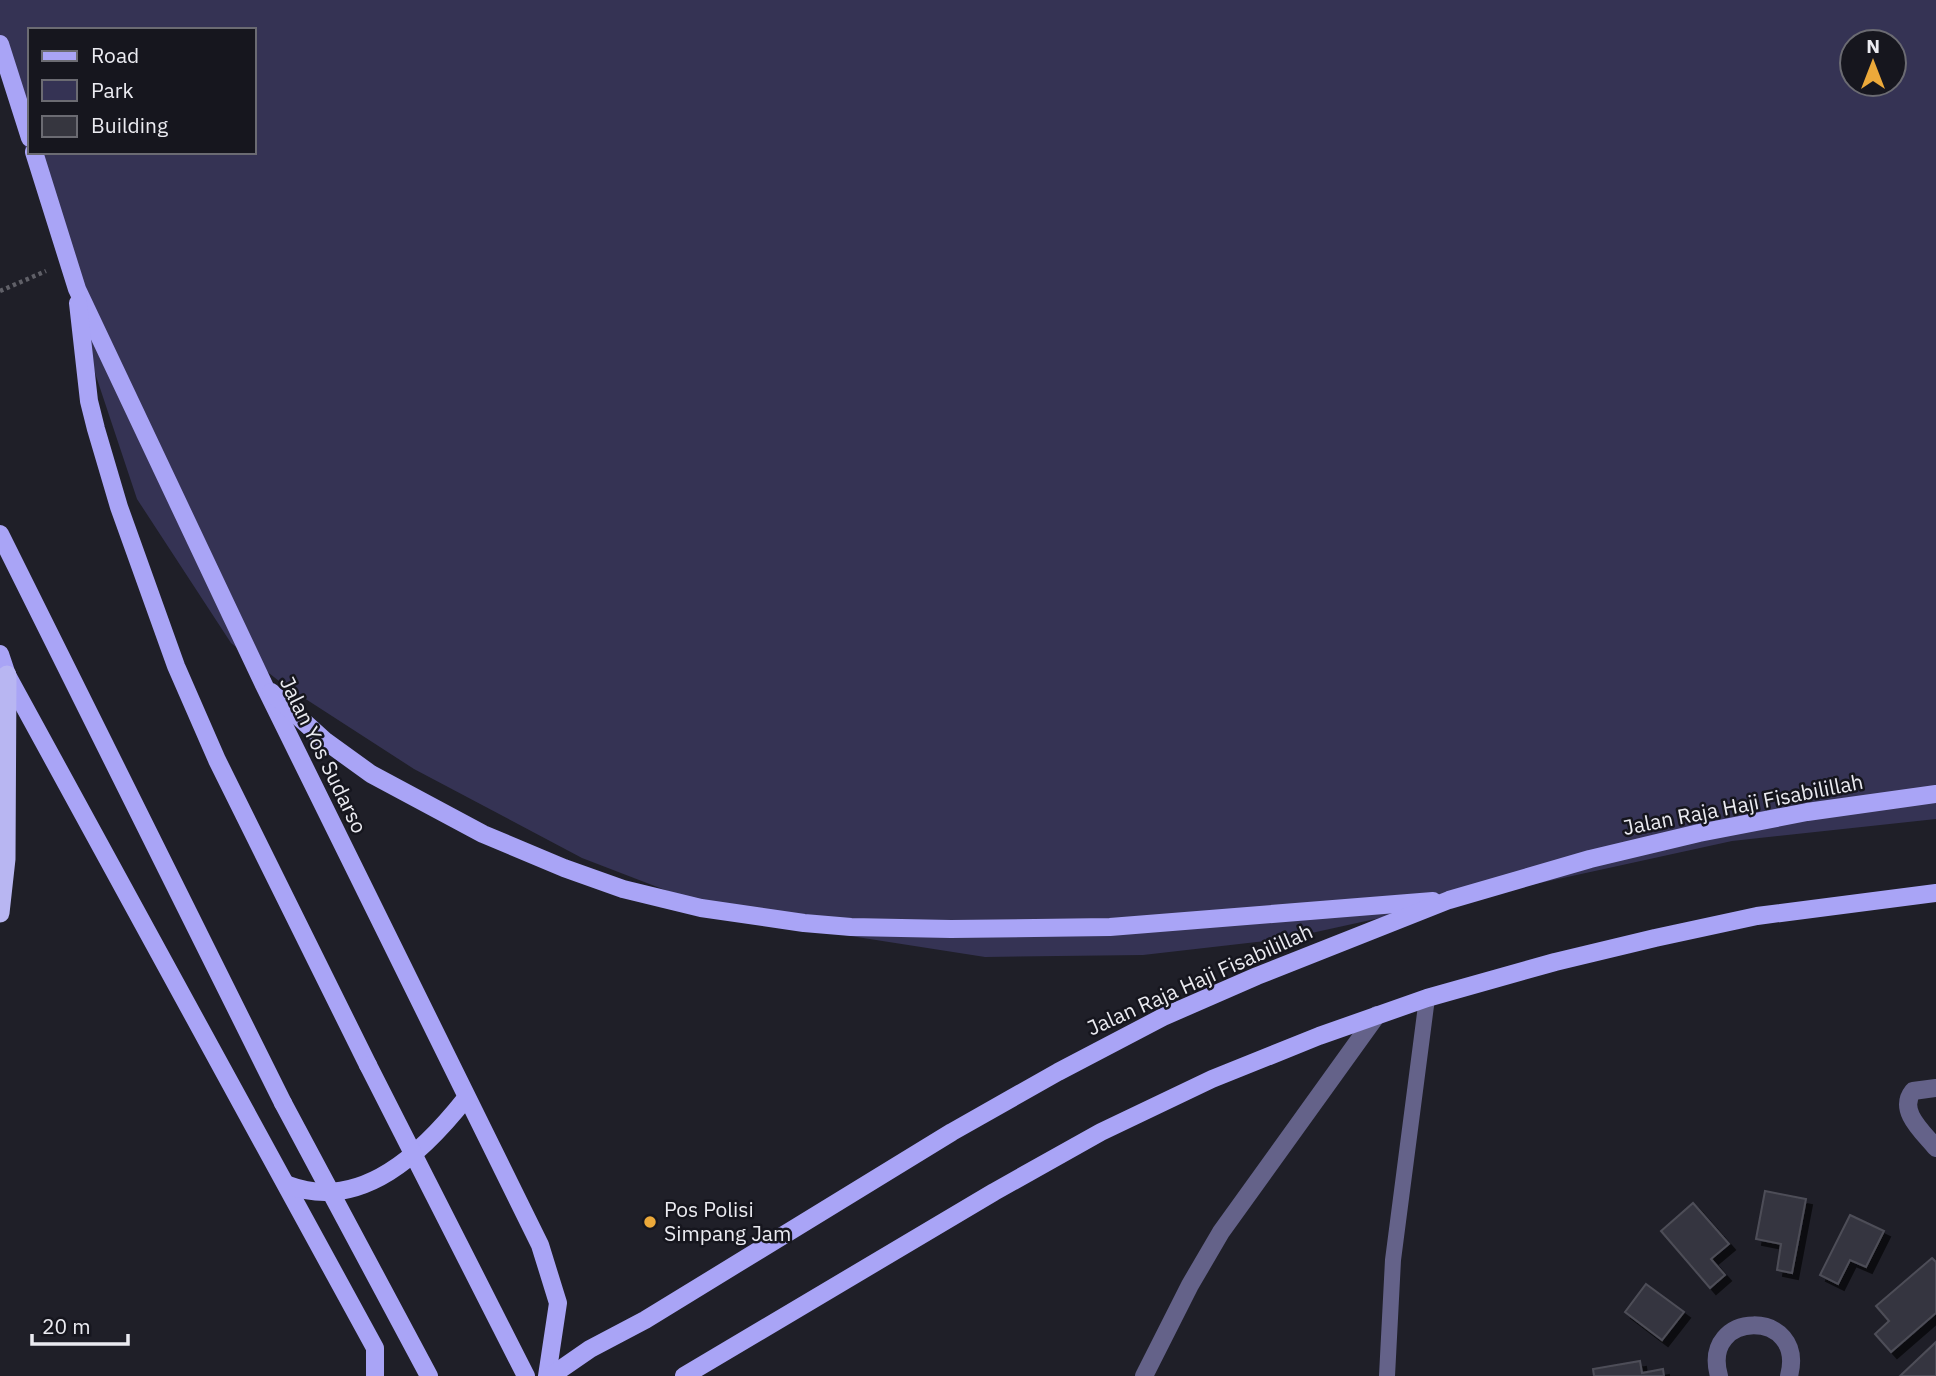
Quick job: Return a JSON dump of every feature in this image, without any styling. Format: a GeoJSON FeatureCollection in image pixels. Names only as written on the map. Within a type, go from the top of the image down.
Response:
{"type":"FeatureCollection","features":[{"type":"Feature","properties":{"kind":"highway"},"geometry":{"type":"LineString","coordinates":[[0,913],[6,859],[7,675]]}},
{"type":"Feature","properties":{"kind":"main road"},"geometry":{"type":"LineString","coordinates":[[0,44],[28,132]]}},
{"type":"Feature","properties":{"kind":"main road","name":"Jalan Yos Sudarso"},"geometry":{"type":"LineString","coordinates":[[35,154],[77,289],[264,685],[540,1245],[558,1303],[549,1376]]}},
{"type":"Feature","properties":{"kind":"main road"},"geometry":{"type":"LineString","coordinates":[[77,289],[89,401],[96,429],[119,507],[176,666],[217,760],[526,1376]]}},
{"type":"Feature","properties":{"kind":"main road"},"geometry":{"type":"LineString","coordinates":[[0,534],[283,1103],[429,1376]]}},
{"type":"Feature","properties":{"kind":"main road"},"geometry":{"type":"LineString","coordinates":[[0,654],[7,675],[390,1376]]}},
{"type":"Feature","properties":{"kind":"main road"},"geometry":{"type":"LineString","coordinates":[[264,685],[324,740],[372,774],[483,834],[564,869],[623,889],[701,908],[851,927],[1110,928],[1362,905],[1449,900]]}},
{"type":"Feature","properties":{"kind":"main road","name":"Jalan Raja Haji Fisabilillah"},"geometry":{"type":"LineString","coordinates":[[549,1376],[952,1132],[1058,1072],[1163,1017],[1257,976],[1449,900],[1590,859],[1699,833],[1807,812],[1936,794]]}},
{"type":"Feature","properties":{"kind":"main road"},"geometry":{"type":"LineString","coordinates":[[684,1376],[994,1192],[1101,1132],[1212,1079],[1377,1015],[1555,962],[1757,916],[1936,893]]}},
{"type":"Feature","properties":{"kind":"main road"},"geometry":{"type":"LineString","coordinates":[[288,1185],[315,1193],[336,1192],[375,1179],[423,1148],[466,1098]]}},
{"type":"Feature","properties":{"kind":"main road"},"geometry":{"type":"LineString","coordinates":[[375,1348],[375,1376]]}},
{"type":"Feature","properties":{"kind":"main road"},"geometry":{"type":"LineString","coordinates":[[572,1376],[590,1349]]}},
{"type":"Feature","properties":{"kind":"street"},"geometry":{"type":"LineString","coordinates":[[1144,1376],[1221,1232],[1377,1015]]}},
{"type":"Feature","properties":{"kind":"street"},"geometry":{"type":"LineString","coordinates":[[1936,1088],[1913,1091],[1907,1108],[1936,1149]]}},
{"type":"Feature","properties":{"kind":"street"},"geometry":{"type":"LineString","coordinates":[[1718,1376],[1716,1354],[1721,1343],[1730,1333],[1754,1324],[1766,1326],[1786,1342],[1791,1354],[1789,1376]]}},
{"type":"Feature","properties":{"kind":"lane"},"geometry":{"type":"LineString","coordinates":[[1387,1376],[1393,1260],[1427,998]]}},
{"type":"Feature","properties":{"kind":"path"},"geometry":{"type":"LineString","coordinates":[[0,291],[69,261]]}},
{"type":"Feature","properties":{"kind":"green space"},"geometry":{"type":"Polygon","coordinates":[[[0,0],[1936,0],[1936,819],[1732,841],[1284,939],[1143,955],[985,957],[844,935],[704,905],[582,858],[414,769],[284,685],[231,643],[137,499],[0,67],[0,0]]]}},
{"type":"Feature","properties":{"kind":"building"},"geometry":{"type":"Polygon","coordinates":[[[1765,1191],[1806,1199],[1792,1273],[1777,1270],[1781,1244],[1756,1239],[1765,1191]]]}},
{"type":"Feature","properties":{"kind":"building"},"geometry":{"type":"Polygon","coordinates":[[[1693,1203],[1729,1244],[1711,1259],[1725,1275],[1710,1288],[1661,1231],[1693,1203]]]}},
{"type":"Feature","properties":{"kind":"building"},"geometry":{"type":"Polygon","coordinates":[[[1850,1215],[1884,1231],[1866,1267],[1850,1260],[1838,1284],[1820,1275],[1850,1215]]]}},
{"type":"Feature","properties":{"kind":"building"},"geometry":{"type":"Polygon","coordinates":[[[1932,1258],[1936,1262],[1936,1313],[1891,1352],[1875,1334],[1889,1321],[1876,1306],[1932,1258]]]}},
{"type":"Feature","properties":{"kind":"building"},"geometry":{"type":"Polygon","coordinates":[[[1646,1284],[1684,1312],[1662,1340],[1625,1312],[1646,1284]]]}},
{"type":"Feature","properties":{"kind":"building"},"geometry":{"type":"Polygon","coordinates":[[[1936,1342],[1936,1376],[1900,1376],[1936,1342]]]}},
{"type":"Feature","properties":{"kind":"building"},"geometry":{"type":"Polygon","coordinates":[[[1640,1361],[1642,1373],[1663,1369],[1664,1376],[1594,1376],[1593,1369],[1640,1361]]]}},
{"type":"Feature","properties":{"kind":"place","name":"Pos Polisi Simpang Jam"},"geometry":{"type":"Point","coordinates":[650,1222]}}]}
